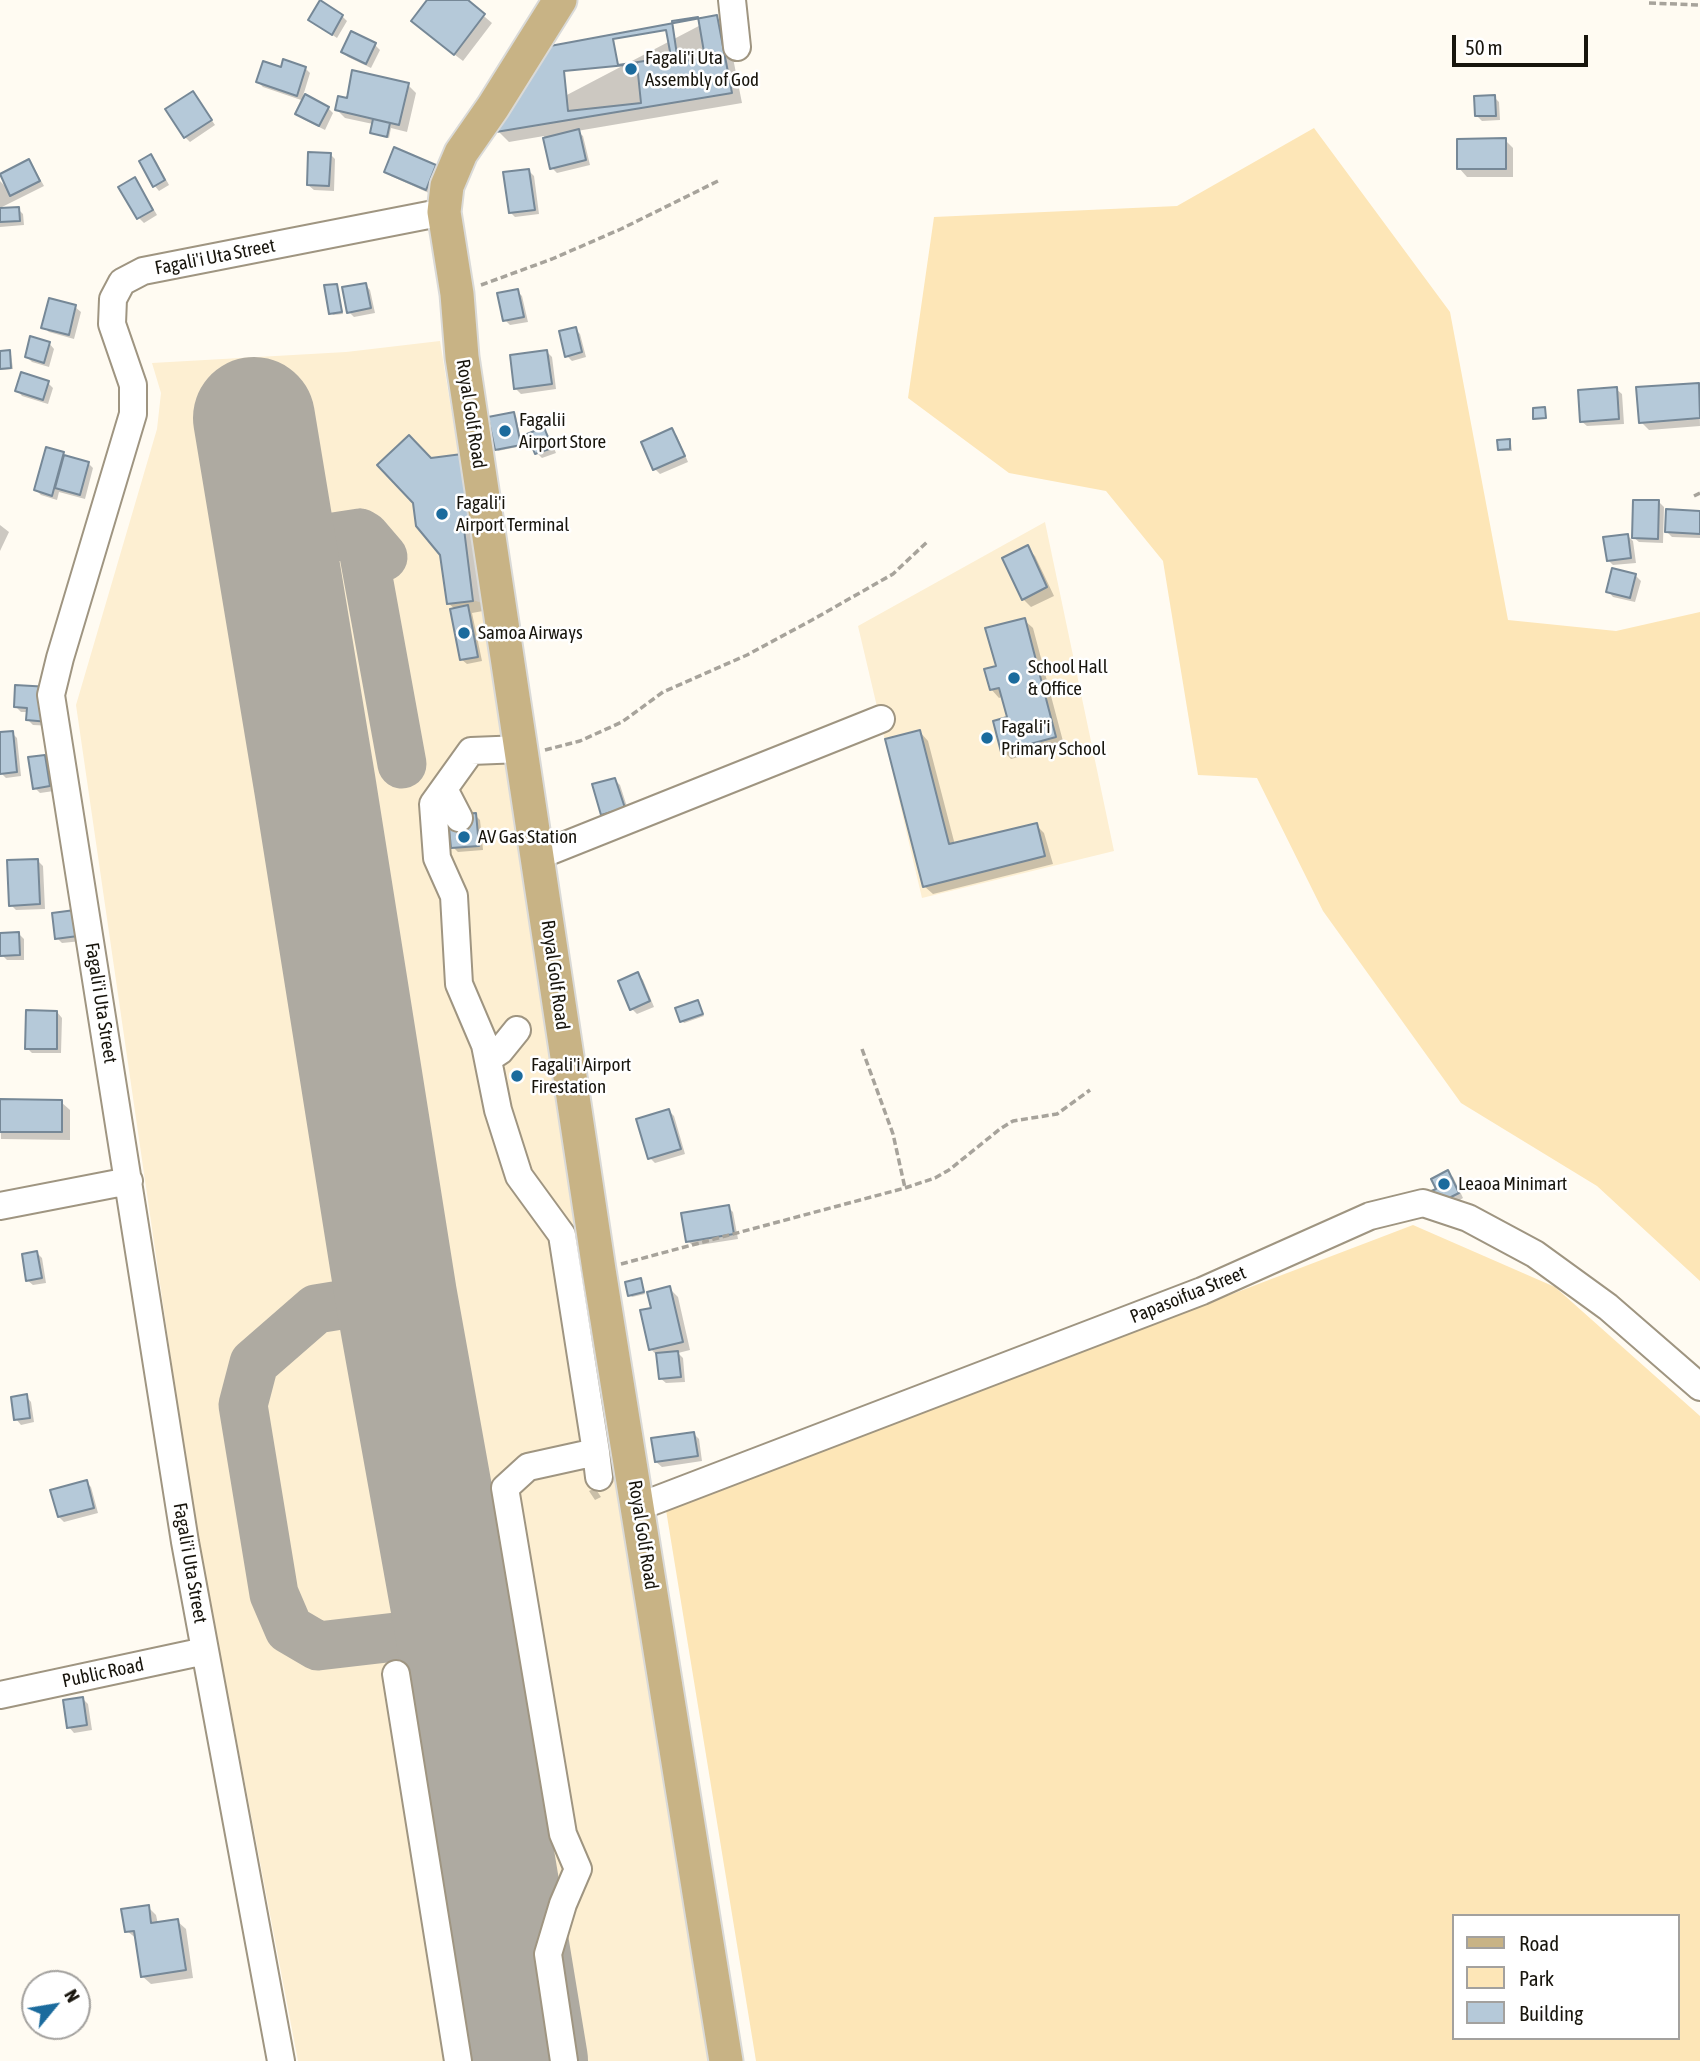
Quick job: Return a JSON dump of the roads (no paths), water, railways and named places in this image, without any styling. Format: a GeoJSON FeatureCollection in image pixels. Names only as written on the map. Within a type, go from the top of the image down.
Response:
{"type":"FeatureCollection","features":[{"type":"Feature","properties":{"kind":"main road","name":"Royal Golf Road"},"geometry":{"type":"LineString","coordinates":[[560,0],[461,153],[447,186],[444,212],[457,294],[462,357],[599,1270],[726,2061]]}},
{"type":"Feature","properties":{"kind":"street"},"geometry":{"type":"LineString","coordinates":[[732,0],[737,47]]}},
{"type":"Feature","properties":{"kind":"street","name":"Fagali'i Uta Street"},"geometry":{"type":"LineString","coordinates":[[281,2061],[185,1542],[51,695],[133,414],[133,385],[112,324],[113,299],[122,282],[143,271],[444,212]]}},
{"type":"Feature","properties":{"kind":"street"},"geometry":{"type":"LineString","coordinates":[[538,856],[881,719]]}},
{"type":"Feature","properties":{"kind":"street"},"geometry":{"type":"LineString","coordinates":[[522,752],[471,751],[433,804],[437,858],[454,896],[459,984],[485,1045],[498,1110],[519,1176],[562,1235],[597,1464],[528,1466],[505,1488],[563,1833],[578,1869],[563,1904],[548,1954],[564,2061]]}},
{"type":"Feature","properties":{"kind":"street"},"geometry":{"type":"LineString","coordinates":[[444,789],[459,818]]}},
{"type":"Feature","properties":{"kind":"street"},"geometry":{"type":"LineString","coordinates":[[488,1059],[500,1051],[517,1030]]}},
{"type":"Feature","properties":{"kind":"street"},"geometry":{"type":"LineString","coordinates":[[0,1206],[129,1181]]}},
{"type":"Feature","properties":{"kind":"street","name":"Papasoifua Street"},"geometry":{"type":"LineString","coordinates":[[638,1507],[1202,1291],[1370,1216],[1423,1203],[1468,1218],[1535,1254],[1608,1307],[1700,1387]]}},
{"type":"Feature","properties":{"kind":"street","name":"Public Road"},"geometry":{"type":"LineString","coordinates":[[0,1695],[205,1651]]}},
{"type":"Feature","properties":{"kind":"street"},"geometry":{"type":"LineString","coordinates":[[396,1674],[458,2061]]}},
{"type":"Feature","properties":{"kind":"place","name":"Fagali'i Uta Assembly of God"},"geometry":{"type":"Point","coordinates":[631,69]}},
{"type":"Feature","properties":{"kind":"place","name":"Fagalii Airport Store"},"geometry":{"type":"Point","coordinates":[505,431]}},
{"type":"Feature","properties":{"kind":"place","name":"Fagali'i Airport Terminal"},"geometry":{"type":"Point","coordinates":[442,514]}},
{"type":"Feature","properties":{"kind":"place","name":"Samoa Airways"},"geometry":{"type":"Point","coordinates":[464,633]}},
{"type":"Feature","properties":{"kind":"place","name":"School Hall & Office"},"geometry":{"type":"Point","coordinates":[1014,678]}},
{"type":"Feature","properties":{"kind":"place","name":"Fagali'i Primary School"},"geometry":{"type":"Point","coordinates":[987,738]}},
{"type":"Feature","properties":{"kind":"place","name":"AV Gas Station"},"geometry":{"type":"Point","coordinates":[464,837]}},
{"type":"Feature","properties":{"kind":"place","name":"Fagali'i Airport Firestation"},"geometry":{"type":"Point","coordinates":[517,1076]}},
{"type":"Feature","properties":{"kind":"place","name":"Leaoa Minimart"},"geometry":{"type":"Point","coordinates":[1444,1184]}}]}
